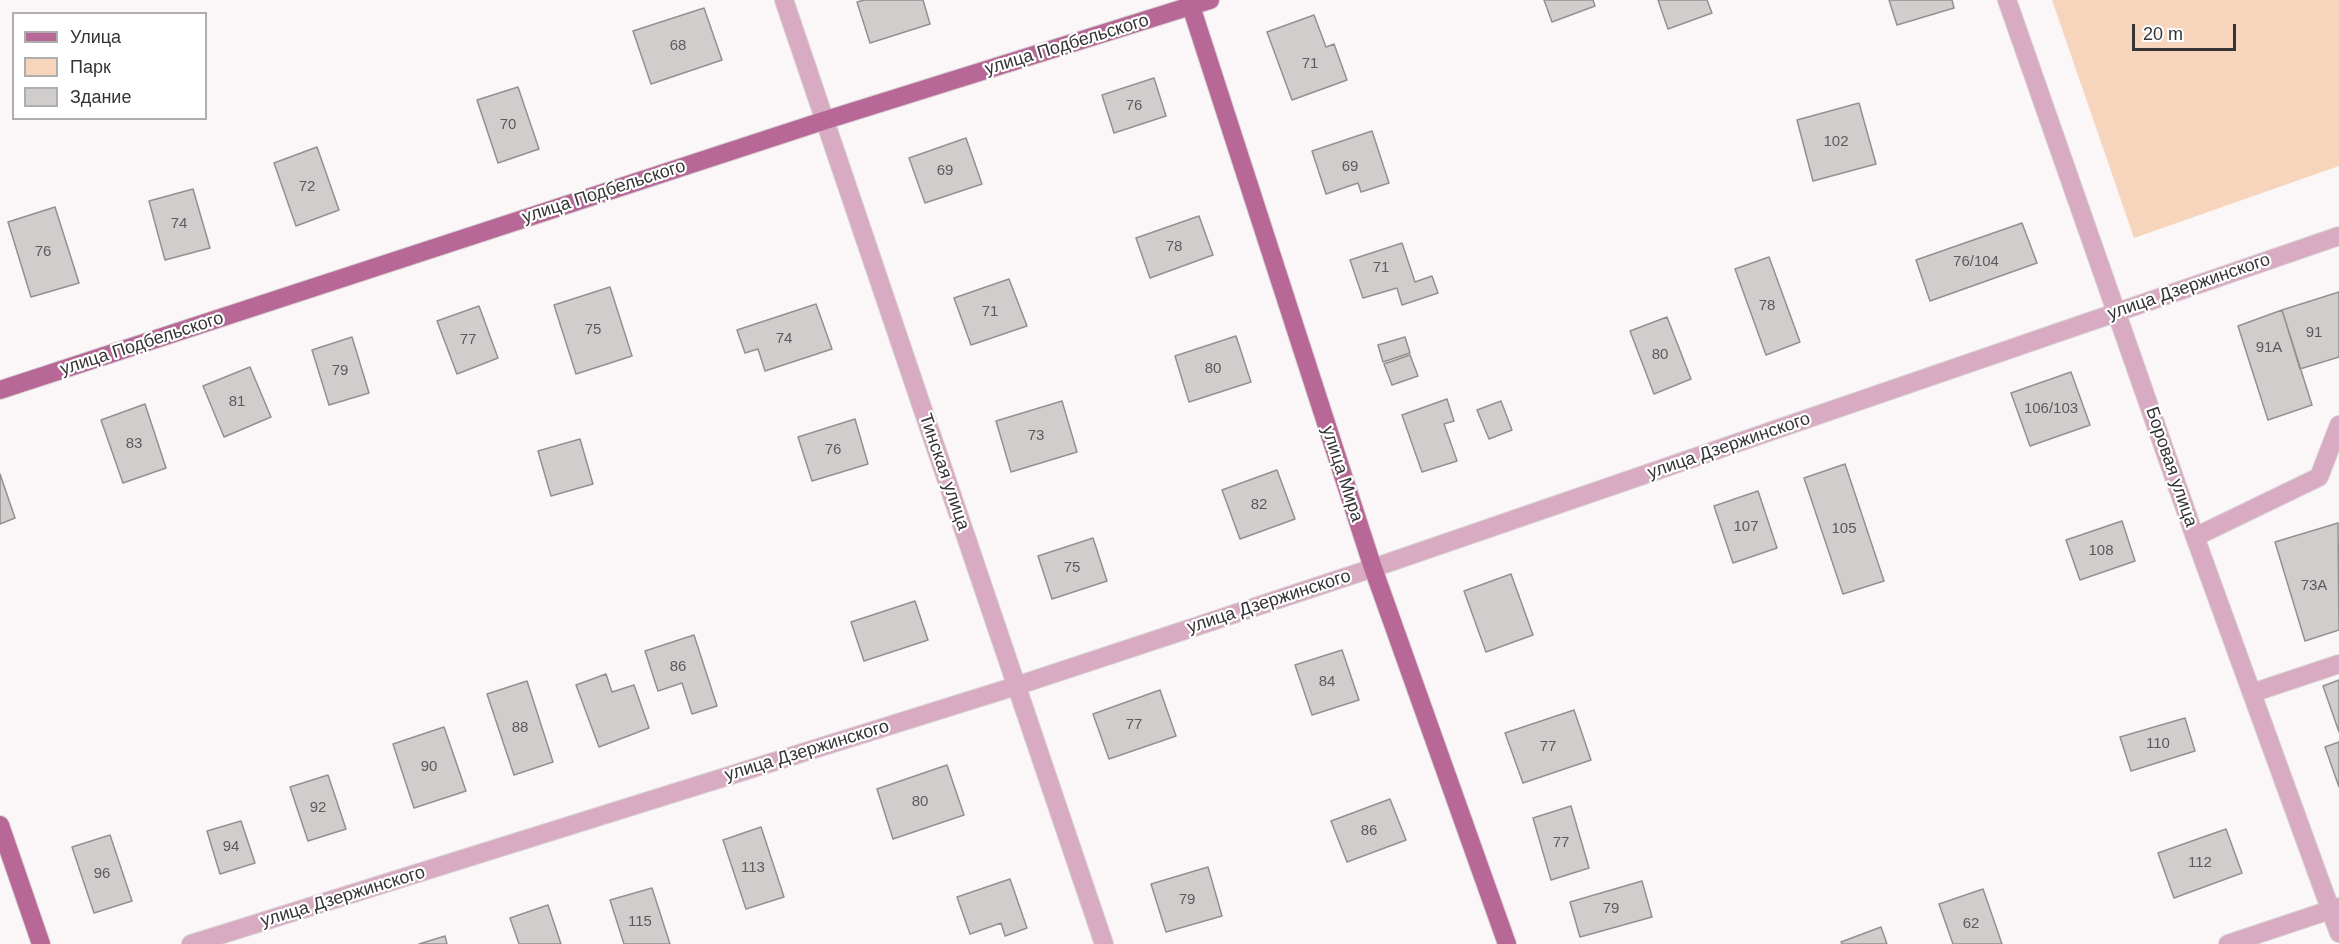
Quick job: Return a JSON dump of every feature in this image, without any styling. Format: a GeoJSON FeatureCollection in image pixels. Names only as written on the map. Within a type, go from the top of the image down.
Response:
{"type":"FeatureCollection","features":[{"type":"Feature","properties":{"kind":"main road","name":"улица Подбельского"},"geometry":{"type":"LineString","coordinates":[[0,390],[826,120],[1190,3],[1210,0]]}},
{"type":"Feature","properties":{"kind":"main road","name":"улица Мира"},"geometry":{"type":"LineString","coordinates":[[1190,3],[1373,568],[1507,944]]}},
{"type":"Feature","properties":{"kind":"main road"},"geometry":{"type":"LineString","coordinates":[[0,825],[41,944]]}},
{"type":"Feature","properties":{"kind":"street","name":"Тинская улица"},"geometry":{"type":"LineString","coordinates":[[784,0],[1104,944]]}},
{"type":"Feature","properties":{"kind":"street","name":"Боровая улица"},"geometry":{"type":"LineString","coordinates":[[2007,0],[2195,537],[2335,908],[2339,933]]}},
{"type":"Feature","properties":{"kind":"street","name":"улица Дзержинского"},"geometry":{"type":"LineString","coordinates":[[191,944],[1016,686],[1373,568],[2339,236]]}},
{"type":"Feature","properties":{"kind":"street"},"geometry":{"type":"LineString","coordinates":[[2195,537],[2319,477],[2339,425]]}},
{"type":"Feature","properties":{"kind":"street"},"geometry":{"type":"LineString","coordinates":[[2252,693],[2339,664]]}},
{"type":"Feature","properties":{"kind":"street"},"geometry":{"type":"LineString","coordinates":[[2228,944],[2335,908]]}},
{"type":"Feature","properties":{"kind":"green space"},"geometry":{"type":"Polygon","coordinates":[[[2052,0],[2339,0],[2339,166],[2134,238],[2052,0]]]}},
{"type":"Feature","properties":{"kind":"building"},"geometry":{"type":"Polygon","coordinates":[[[923,0],[930,24],[870,43],[857,2],[923,0]]]}},
{"type":"Feature","properties":{"kind":"building"},"geometry":{"type":"Polygon","coordinates":[[[1544,0],[1593,0],[1595,6],[1552,22],[1544,0]]]}},
{"type":"Feature","properties":{"kind":"building"},"geometry":{"type":"Polygon","coordinates":[[[1658,0],[1707,0],[1712,13],[1668,29],[1658,0]]]}},
{"type":"Feature","properties":{"kind":"building"},"geometry":{"type":"Polygon","coordinates":[[[1889,0],[1952,0],[1954,8],[1897,25],[1889,0]]]}},
{"type":"Feature","properties":{"kind":"building"},"geometry":{"type":"Polygon","coordinates":[[[704,8],[722,60],[651,84],[633,31],[704,8]]]}},
{"type":"Feature","properties":{"kind":"building"},"geometry":{"type":"Polygon","coordinates":[[[1314,15],[1326,47],[1334,44],[1347,80],[1292,100],[1267,32],[1314,15]]]}},
{"type":"Feature","properties":{"kind":"building"},"geometry":{"type":"Polygon","coordinates":[[[1154,78],[1166,116],[1114,133],[1102,95],[1154,78]]]}},
{"type":"Feature","properties":{"kind":"building"},"geometry":{"type":"Polygon","coordinates":[[[518,87],[539,149],[498,163],[477,100],[518,87]]]}},
{"type":"Feature","properties":{"kind":"building"},"geometry":{"type":"Polygon","coordinates":[[[1859,103],[1876,164],[1813,181],[1797,120],[1859,103]]]}},
{"type":"Feature","properties":{"kind":"building"},"geometry":{"type":"Polygon","coordinates":[[[1372,131],[1389,183],[1361,192],[1358,183],[1326,194],[1312,151],[1372,131]]]}},
{"type":"Feature","properties":{"kind":"building"},"geometry":{"type":"Polygon","coordinates":[[[966,138],[982,184],[925,203],[909,158],[966,138]]]}},
{"type":"Feature","properties":{"kind":"building"},"geometry":{"type":"Polygon","coordinates":[[[317,147],[339,210],[296,226],[274,163],[317,147]]]}},
{"type":"Feature","properties":{"kind":"building"},"geometry":{"type":"Polygon","coordinates":[[[193,189],[210,248],[165,260],[149,201],[193,189]]]}},
{"type":"Feature","properties":{"kind":"building"},"geometry":{"type":"Polygon","coordinates":[[[55,207],[79,283],[31,297],[8,222],[55,207]]]}},
{"type":"Feature","properties":{"kind":"building"},"geometry":{"type":"Polygon","coordinates":[[[1199,216],[1213,255],[1150,278],[1136,238],[1199,216]]]}},
{"type":"Feature","properties":{"kind":"building"},"geometry":{"type":"Polygon","coordinates":[[[2022,223],[2037,263],[1930,301],[1916,260],[2022,223]]]}},
{"type":"Feature","properties":{"kind":"building"},"geometry":{"type":"Polygon","coordinates":[[[1402,243],[1415,282],[1432,276],[1438,293],[1402,305],[1397,288],[1363,298],[1350,260],[1402,243]]]}},
{"type":"Feature","properties":{"kind":"building"},"geometry":{"type":"Polygon","coordinates":[[[1769,257],[1800,342],[1766,355],[1735,269],[1769,257]]]}},
{"type":"Feature","properties":{"kind":"building"},"geometry":{"type":"Polygon","coordinates":[[[1009,279],[1027,326],[971,345],[954,298],[1009,279]]]}},
{"type":"Feature","properties":{"kind":"building"},"geometry":{"type":"Polygon","coordinates":[[[610,287],[632,356],[576,374],[554,305],[610,287]]]}},
{"type":"Feature","properties":{"kind":"building"},"geometry":{"type":"Polygon","coordinates":[[[2339,292],[2339,357],[2300,369],[2282,310],[2339,292]]]}},
{"type":"Feature","properties":{"kind":"building"},"geometry":{"type":"Polygon","coordinates":[[[816,304],[832,349],[765,371],[758,349],[745,353],[737,330],[816,304]]]}},
{"type":"Feature","properties":{"kind":"building"},"geometry":{"type":"Polygon","coordinates":[[[479,306],[498,358],[457,374],[437,321],[479,306]]]}},
{"type":"Feature","properties":{"kind":"building"},"geometry":{"type":"Polygon","coordinates":[[[2282,310],[2312,405],[2268,420],[2238,326],[2282,310]]]}},
{"type":"Feature","properties":{"kind":"building"},"geometry":{"type":"Polygon","coordinates":[[[1667,317],[1691,379],[1654,394],[1630,331],[1667,317]]]}},
{"type":"Feature","properties":{"kind":"building"},"geometry":{"type":"Polygon","coordinates":[[[1236,336],[1251,382],[1189,402],[1175,356],[1236,336]]]}},
{"type":"Feature","properties":{"kind":"building"},"geometry":{"type":"Polygon","coordinates":[[[352,337],[369,393],[329,405],[312,350],[352,337]]]}},
{"type":"Feature","properties":{"kind":"building"},"geometry":{"type":"Polygon","coordinates":[[[1405,337],[1410,353],[1383,362],[1378,345],[1405,337]]]}},
{"type":"Feature","properties":{"kind":"building"},"geometry":{"type":"Polygon","coordinates":[[[1410,355],[1418,376],[1392,385],[1384,364],[1410,355]]]}},
{"type":"Feature","properties":{"kind":"building"},"geometry":{"type":"Polygon","coordinates":[[[250,367],[271,417],[224,437],[203,386],[250,367]]]}},
{"type":"Feature","properties":{"kind":"building"},"geometry":{"type":"Polygon","coordinates":[[[2071,372],[2090,425],[2030,446],[2011,393],[2071,372]]]}},
{"type":"Feature","properties":{"kind":"building"},"geometry":{"type":"Polygon","coordinates":[[[1447,399],[1454,421],[1444,424],[1457,461],[1422,472],[1402,415],[1447,399]]]}},
{"type":"Feature","properties":{"kind":"building"},"geometry":{"type":"Polygon","coordinates":[[[1062,401],[1077,452],[1011,472],[996,421],[1062,401]]]}},
{"type":"Feature","properties":{"kind":"building"},"geometry":{"type":"Polygon","coordinates":[[[1501,401],[1512,430],[1489,439],[1477,410],[1501,401]]]}},
{"type":"Feature","properties":{"kind":"building"},"geometry":{"type":"Polygon","coordinates":[[[145,404],[166,468],[123,483],[101,420],[145,404]]]}},
{"type":"Feature","properties":{"kind":"building"},"geometry":{"type":"Polygon","coordinates":[[[855,419],[868,464],[812,481],[798,437],[855,419]]]}},
{"type":"Feature","properties":{"kind":"building"},"geometry":{"type":"Polygon","coordinates":[[[580,439],[593,484],[551,496],[538,451],[580,439]]]}},
{"type":"Feature","properties":{"kind":"building"},"geometry":{"type":"Polygon","coordinates":[[[1845,464],[1884,581],[1843,594],[1804,478],[1845,464]]]}},
{"type":"Feature","properties":{"kind":"building"},"geometry":{"type":"Polygon","coordinates":[[[1277,470],[1295,519],[1240,539],[1222,490],[1277,470]]]}},
{"type":"Feature","properties":{"kind":"building"},"geometry":{"type":"Polygon","coordinates":[[[0,474],[15,518],[0,524],[0,474]]]}},
{"type":"Feature","properties":{"kind":"building"},"geometry":{"type":"Polygon","coordinates":[[[1758,491],[1777,548],[1733,563],[1714,506],[1758,491]]]}},
{"type":"Feature","properties":{"kind":"building"},"geometry":{"type":"Polygon","coordinates":[[[2122,521],[2135,561],[2080,580],[2066,540],[2122,521]]]}},
{"type":"Feature","properties":{"kind":"building"},"geometry":{"type":"Polygon","coordinates":[[[2338,523],[2339,630],[2305,641],[2275,542],[2338,523]]]}},
{"type":"Feature","properties":{"kind":"building"},"geometry":{"type":"Polygon","coordinates":[[[1093,538],[1107,581],[1052,599],[1038,556],[1093,538]]]}},
{"type":"Feature","properties":{"kind":"building"},"geometry":{"type":"Polygon","coordinates":[[[1511,574],[1533,635],[1486,652],[1464,591],[1511,574]]]}},
{"type":"Feature","properties":{"kind":"building"},"geometry":{"type":"Polygon","coordinates":[[[915,601],[928,640],[864,661],[851,622],[915,601]]]}},
{"type":"Feature","properties":{"kind":"building"},"geometry":{"type":"Polygon","coordinates":[[[694,635],[717,706],[692,714],[682,683],[658,691],[645,651],[694,635]]]}},
{"type":"Feature","properties":{"kind":"building"},"geometry":{"type":"Polygon","coordinates":[[[1342,650],[1359,700],[1312,715],[1295,665],[1342,650]]]}},
{"type":"Feature","properties":{"kind":"building"},"geometry":{"type":"Polygon","coordinates":[[[606,674],[612,692],[634,685],[649,728],[599,747],[576,685],[606,674]]]}},
{"type":"Feature","properties":{"kind":"building"},"geometry":{"type":"Polygon","coordinates":[[[2339,680],[2339,732],[2323,686],[2339,680]]]}},
{"type":"Feature","properties":{"kind":"building"},"geometry":{"type":"Polygon","coordinates":[[[527,681],[553,762],[514,775],[487,694],[527,681]]]}},
{"type":"Feature","properties":{"kind":"building"},"geometry":{"type":"Polygon","coordinates":[[[1160,690],[1176,736],[1109,759],[1093,714],[1160,690]]]}},
{"type":"Feature","properties":{"kind":"building"},"geometry":{"type":"Polygon","coordinates":[[[1574,710],[1591,760],[1523,783],[1505,733],[1574,710]]]}},
{"type":"Feature","properties":{"kind":"building"},"geometry":{"type":"Polygon","coordinates":[[[2185,718],[2195,751],[2131,771],[2120,737],[2185,718]]]}},
{"type":"Feature","properties":{"kind":"building"},"geometry":{"type":"Polygon","coordinates":[[[444,727],[466,791],[414,808],[393,744],[444,727]]]}},
{"type":"Feature","properties":{"kind":"building"},"geometry":{"type":"Polygon","coordinates":[[[2339,742],[2339,787],[2325,747],[2339,742]]]}},
{"type":"Feature","properties":{"kind":"building"},"geometry":{"type":"Polygon","coordinates":[[[947,765],[964,815],[893,839],[877,789],[947,765]]]}},
{"type":"Feature","properties":{"kind":"building"},"geometry":{"type":"Polygon","coordinates":[[[328,775],[346,829],[308,841],[290,787],[328,775]]]}},
{"type":"Feature","properties":{"kind":"building"},"geometry":{"type":"Polygon","coordinates":[[[1390,799],[1406,840],[1347,862],[1331,821],[1390,799]]]}},
{"type":"Feature","properties":{"kind":"building"},"geometry":{"type":"Polygon","coordinates":[[[1571,806],[1589,868],[1551,880],[1533,818],[1571,806]]]}},
{"type":"Feature","properties":{"kind":"building"},"geometry":{"type":"Polygon","coordinates":[[[241,821],[255,863],[220,874],[207,831],[241,821]]]}},
{"type":"Feature","properties":{"kind":"building"},"geometry":{"type":"Polygon","coordinates":[[[761,827],[784,897],[746,909],[723,840],[761,827]]]}},
{"type":"Feature","properties":{"kind":"building"},"geometry":{"type":"Polygon","coordinates":[[[2226,829],[2242,873],[2174,898],[2158,853],[2226,829]]]}},
{"type":"Feature","properties":{"kind":"building"},"geometry":{"type":"Polygon","coordinates":[[[110,835],[132,901],[94,913],[72,847],[110,835]]]}},
{"type":"Feature","properties":{"kind":"building"},"geometry":{"type":"Polygon","coordinates":[[[1208,867],[1222,916],[1166,932],[1151,884],[1208,867]]]}},
{"type":"Feature","properties":{"kind":"building"},"geometry":{"type":"Polygon","coordinates":[[[1010,879],[1027,928],[1005,936],[1001,923],[970,934],[957,897],[1010,879]]]}},
{"type":"Feature","properties":{"kind":"building"},"geometry":{"type":"Polygon","coordinates":[[[1642,881],[1652,917],[1580,937],[1570,902],[1642,881]]]}},
{"type":"Feature","properties":{"kind":"building"},"geometry":{"type":"Polygon","coordinates":[[[652,888],[670,944],[624,944],[610,900],[652,888]]]}},
{"type":"Feature","properties":{"kind":"building"},"geometry":{"type":"Polygon","coordinates":[[[1983,889],[2002,944],[1953,944],[1939,904],[1983,889]]]}},
{"type":"Feature","properties":{"kind":"building"},"geometry":{"type":"Polygon","coordinates":[[[548,905],[561,944],[519,944],[510,918],[548,905]]]}},
{"type":"Feature","properties":{"kind":"building"},"geometry":{"type":"Polygon","coordinates":[[[1881,927],[1887,944],[1842,944],[1841,942],[1881,927]]]}},
{"type":"Feature","properties":{"kind":"building"},"geometry":{"type":"Polygon","coordinates":[[[445,936],[447,944],[419,944],[445,936]]]}}]}
